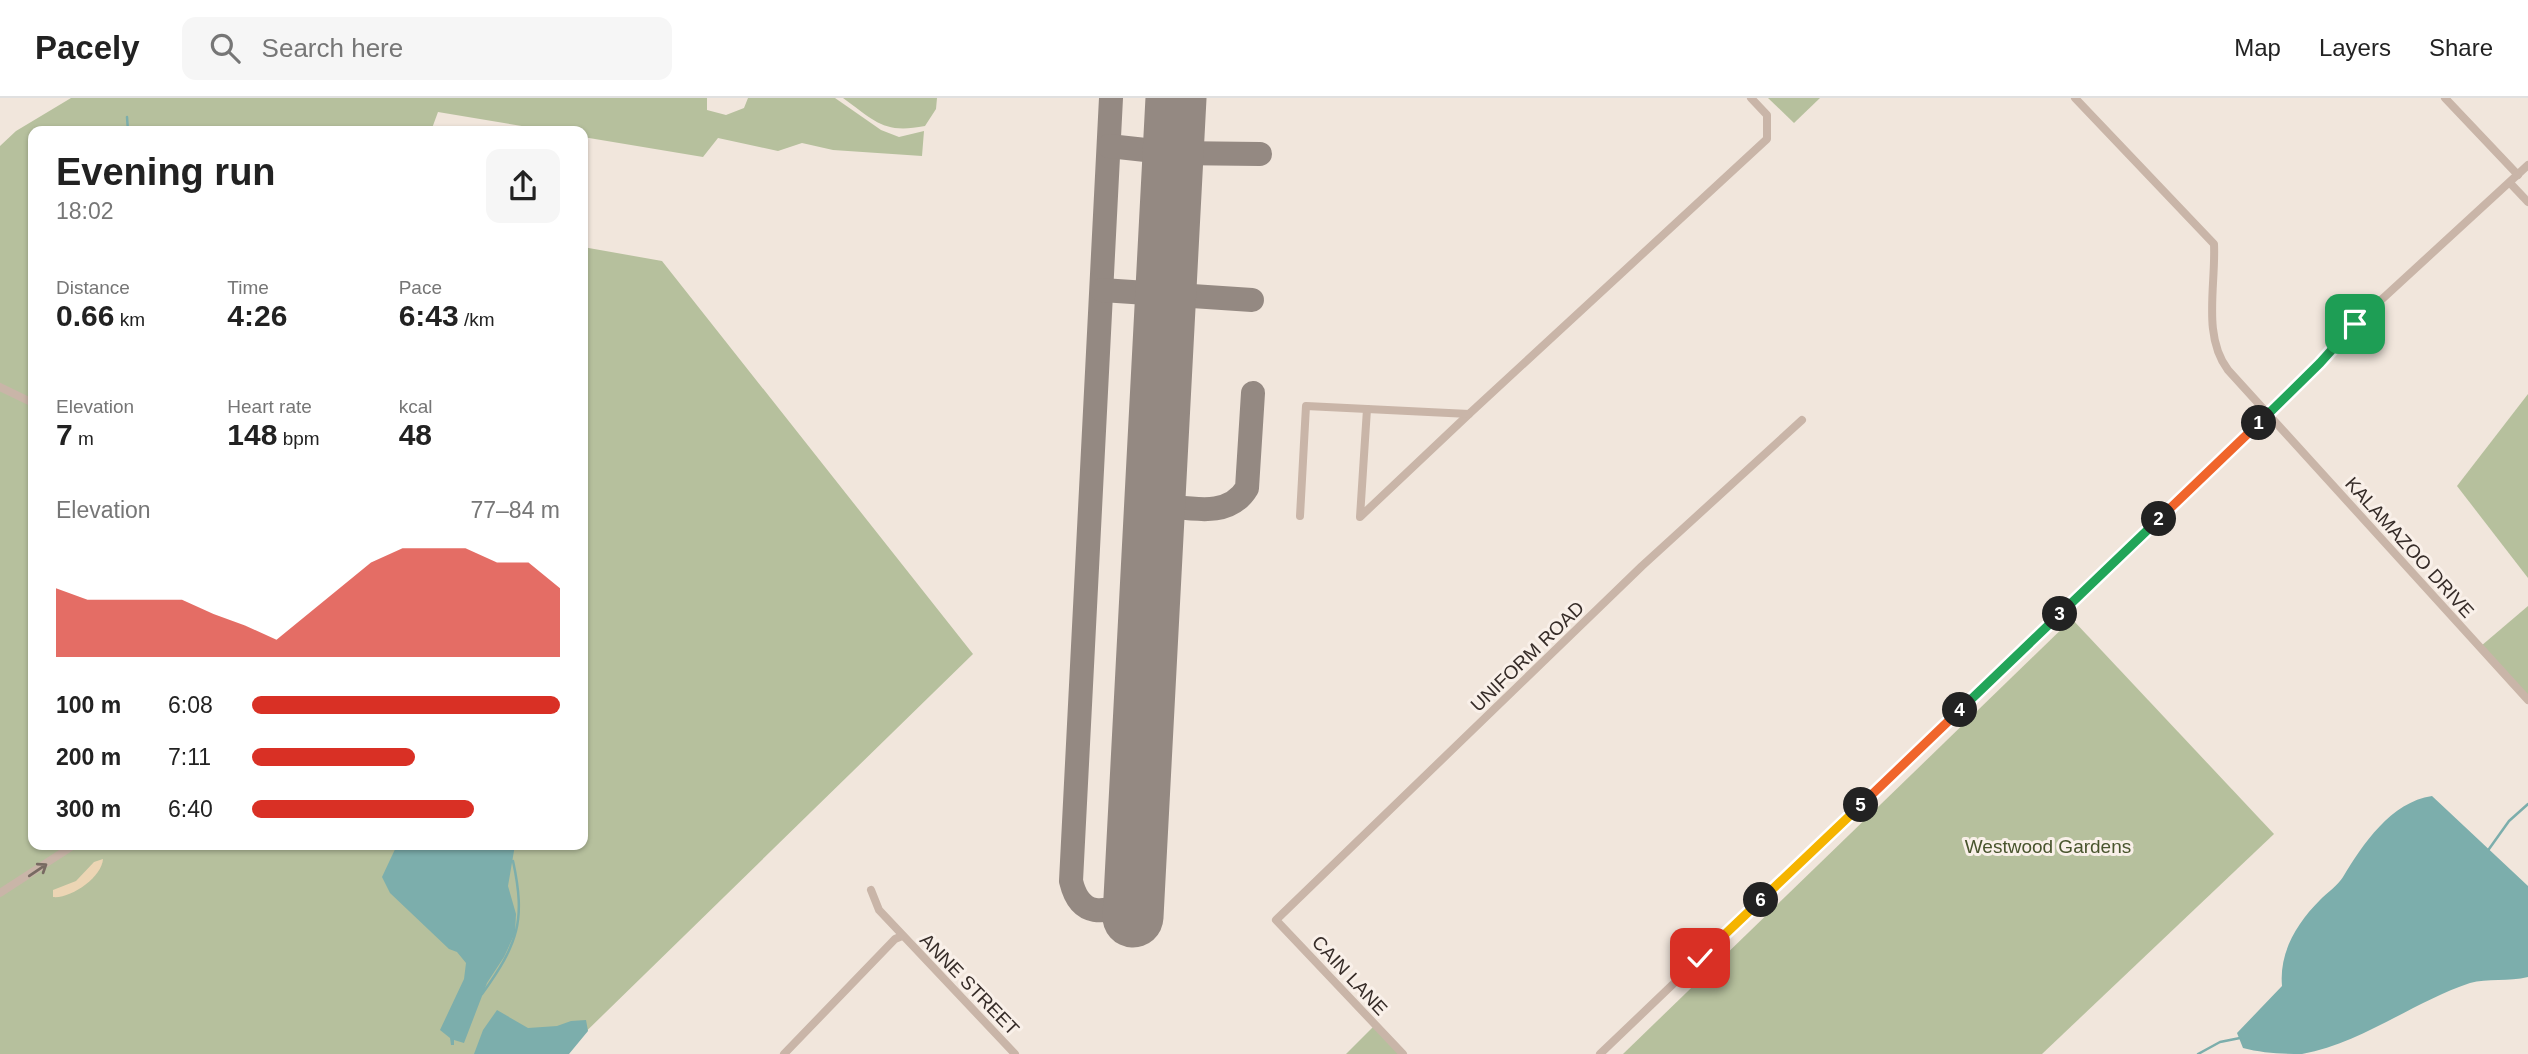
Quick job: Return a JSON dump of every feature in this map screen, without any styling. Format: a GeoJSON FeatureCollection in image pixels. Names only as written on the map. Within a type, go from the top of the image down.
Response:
{"type":"FeatureCollection","features":[{"type":"Feature","properties":{"kind":"street"},"geometry":{"type":"LineString","coordinates":[[1367,410],[1360,517],[1768,139],[1767,115],[1751,98]]}},
{"type":"Feature","properties":{"kind":"street","name":"KALAMAZOO DRIVE"},"geometry":{"type":"LineString","coordinates":[[2075,98],[2214,244],[2214,333],[2218,357],[2528,700]]}},
{"type":"Feature","properties":{"kind":"street"},"geometry":{"type":"LineString","coordinates":[[2445,98],[2518,175]]}},
{"type":"Feature","properties":{"kind":"street"},"geometry":{"type":"LineString","coordinates":[[1600,1054],[2268,415],[2355,324],[2528,166]]}},
{"type":"Feature","properties":{"kind":"street"},"geometry":{"type":"LineString","coordinates":[[2510,183],[2528,202]]}},
{"type":"Feature","properties":{"kind":"street"},"geometry":{"type":"LineString","coordinates":[[0,387],[28,401]]}},
{"type":"Feature","properties":{"kind":"street"},"geometry":{"type":"LineString","coordinates":[[1300,516],[1306,406],[1469,414]]}},
{"type":"Feature","properties":{"kind":"street","name":"UNIFORM ROAD"},"geometry":{"type":"LineString","coordinates":[[1279,918],[1642,566],[1802,420]]}},
{"type":"Feature","properties":{"kind":"street"},"geometry":{"type":"LineString","coordinates":[[0,893],[66,850]]}},
{"type":"Feature","properties":{"kind":"street"},"geometry":{"type":"LineString","coordinates":[[871,890],[879,910],[902,936]]}},
{"type":"Feature","properties":{"kind":"street","name":"CAIN LANE"},"geometry":{"type":"LineString","coordinates":[[1279,918],[1276,920],[1403,1054]]}},
{"type":"Feature","properties":{"kind":"street","name":"ANNE STREET"},"geometry":{"type":"LineString","coordinates":[[789,1052],[895,939],[902,936],[1015,1054]]}},
{"type":"Feature","properties":{"kind":"green space"},"geometry":{"type":"Polygon","coordinates":[[[71,98],[707,98],[707,110],[726,115],[744,108],[748,98],[835,98],[881,130],[899,137],[924,131],[922,156],[833,150],[802,143],[778,151],[718,138],[703,157],[588,138],[588,126],[522,126],[438,112],[433,126],[28,126],[28,850],[588,850],[588,248],[662,261],[973,654],[563,1054],[0,1054],[0,146],[16,131],[71,98]]]}},
{"type":"Feature","properties":{"kind":"green space"},"geometry":{"type":"Polygon","coordinates":[[[843,98],[937,98],[936,109],[925,126],[900,128],[873,120],[843,98]]]}},
{"type":"Feature","properties":{"kind":"green space"},"geometry":{"type":"Polygon","coordinates":[[[1768,98],[1820,98],[1794,123],[1768,98]]]}},
{"type":"Feature","properties":{"kind":"green space"},"geometry":{"type":"Polygon","coordinates":[[[2528,394],[2528,578],[2457,486],[2528,394]]]}},
{"type":"Feature","properties":{"kind":"green space"},"geometry":{"type":"Polygon","coordinates":[[[2528,606],[2528,699],[2481,646],[2528,606]]]}},
{"type":"Feature","properties":{"kind":"green space","name":"Westwood Gardens"},"geometry":{"type":"Polygon","coordinates":[[[2072,619],[2274,834],[2042,1054],[1623,1054],[2072,619]]]}},
{"type":"Feature","properties":{"kind":"green space"},"geometry":{"type":"Polygon","coordinates":[[[1373,1027],[1399,1054],[1346,1054],[1373,1027]]]}},
{"type":"Feature","properties":{"kind":"sand"},"geometry":{"type":"Polygon","coordinates":[[[103,859],[97,873],[84,886],[60,897],[53,897],[53,890],[76,881],[94,862],[103,859]]]}},
{"type":"Feature","properties":{"kind":"water"},"geometry":{"type":"Polygon","coordinates":[[[2432,796],[2528,886],[2528,977],[2470,983],[2324,1049],[2302,1054],[2243,1048],[2237,1033],[2282,986],[2283,961],[2291,939],[2304,918],[2341,880],[2380,826],[2404,807],[2432,796]]]}},
{"type":"Feature","properties":{"kind":"water"},"geometry":{"type":"Polygon","coordinates":[[[395,850],[514,850],[508,886],[516,914],[515,933],[504,957],[487,983],[464,1043],[454,1040],[454,1045],[451,1045],[450,1038],[440,1030],[464,979],[466,963],[390,893],[382,877],[395,850]]]}},
{"type":"Feature","properties":{"kind":"water"},"geometry":{"type":"Polygon","coordinates":[[[497,1010],[528,1028],[586,1020],[588,1031],[569,1054],[474,1054],[483,1030],[497,1010]]]}},
{"type":"Feature","properties":{"kind":"waterway"},"geometry":{"type":"LineString","coordinates":[[127,117],[128,126]]}},
{"type":"Feature","properties":{"kind":"waterway"},"geometry":{"type":"LineString","coordinates":[[2489,849],[2509,821],[2528,804]]}},
{"type":"Feature","properties":{"kind":"waterway"},"geometry":{"type":"LineString","coordinates":[[482,994],[504,961],[516,931],[519,900],[513,861]]}},
{"type":"Feature","properties":{"kind":"waterway"},"geometry":{"type":"LineString","coordinates":[[2198,1054],[2220,1042],[2240,1038]]}},
{"type":"Feature","properties":{"kind":"taxiway"},"geometry":{"type":"LineString","coordinates":[[1111,98],[1071,881],[1080,902],[1095,910],[1113,909],[1134,902]]}},
{"type":"Feature","properties":{"kind":"taxiway"},"geometry":{"type":"LineString","coordinates":[[1109,146],[1173,153],[1260,154]]}},
{"type":"Feature","properties":{"kind":"taxiway"},"geometry":{"type":"LineString","coordinates":[[1102,290],[1252,300]]}},
{"type":"Feature","properties":{"kind":"taxiway"},"geometry":{"type":"LineString","coordinates":[[1156,505],[1194,509],[1218,508],[1239,498],[1247,488],[1253,393]]}},
{"type":"Feature","properties":{"kind":"runway"},"geometry":{"type":"LineString","coordinates":[[1133,917],[1176,98]]}},
{"type":"Feature","properties":{"kind":"route"},"geometry":{"type":"LineString","coordinates":[[1700,958],[2268,415],[2355,324]]}}]}
